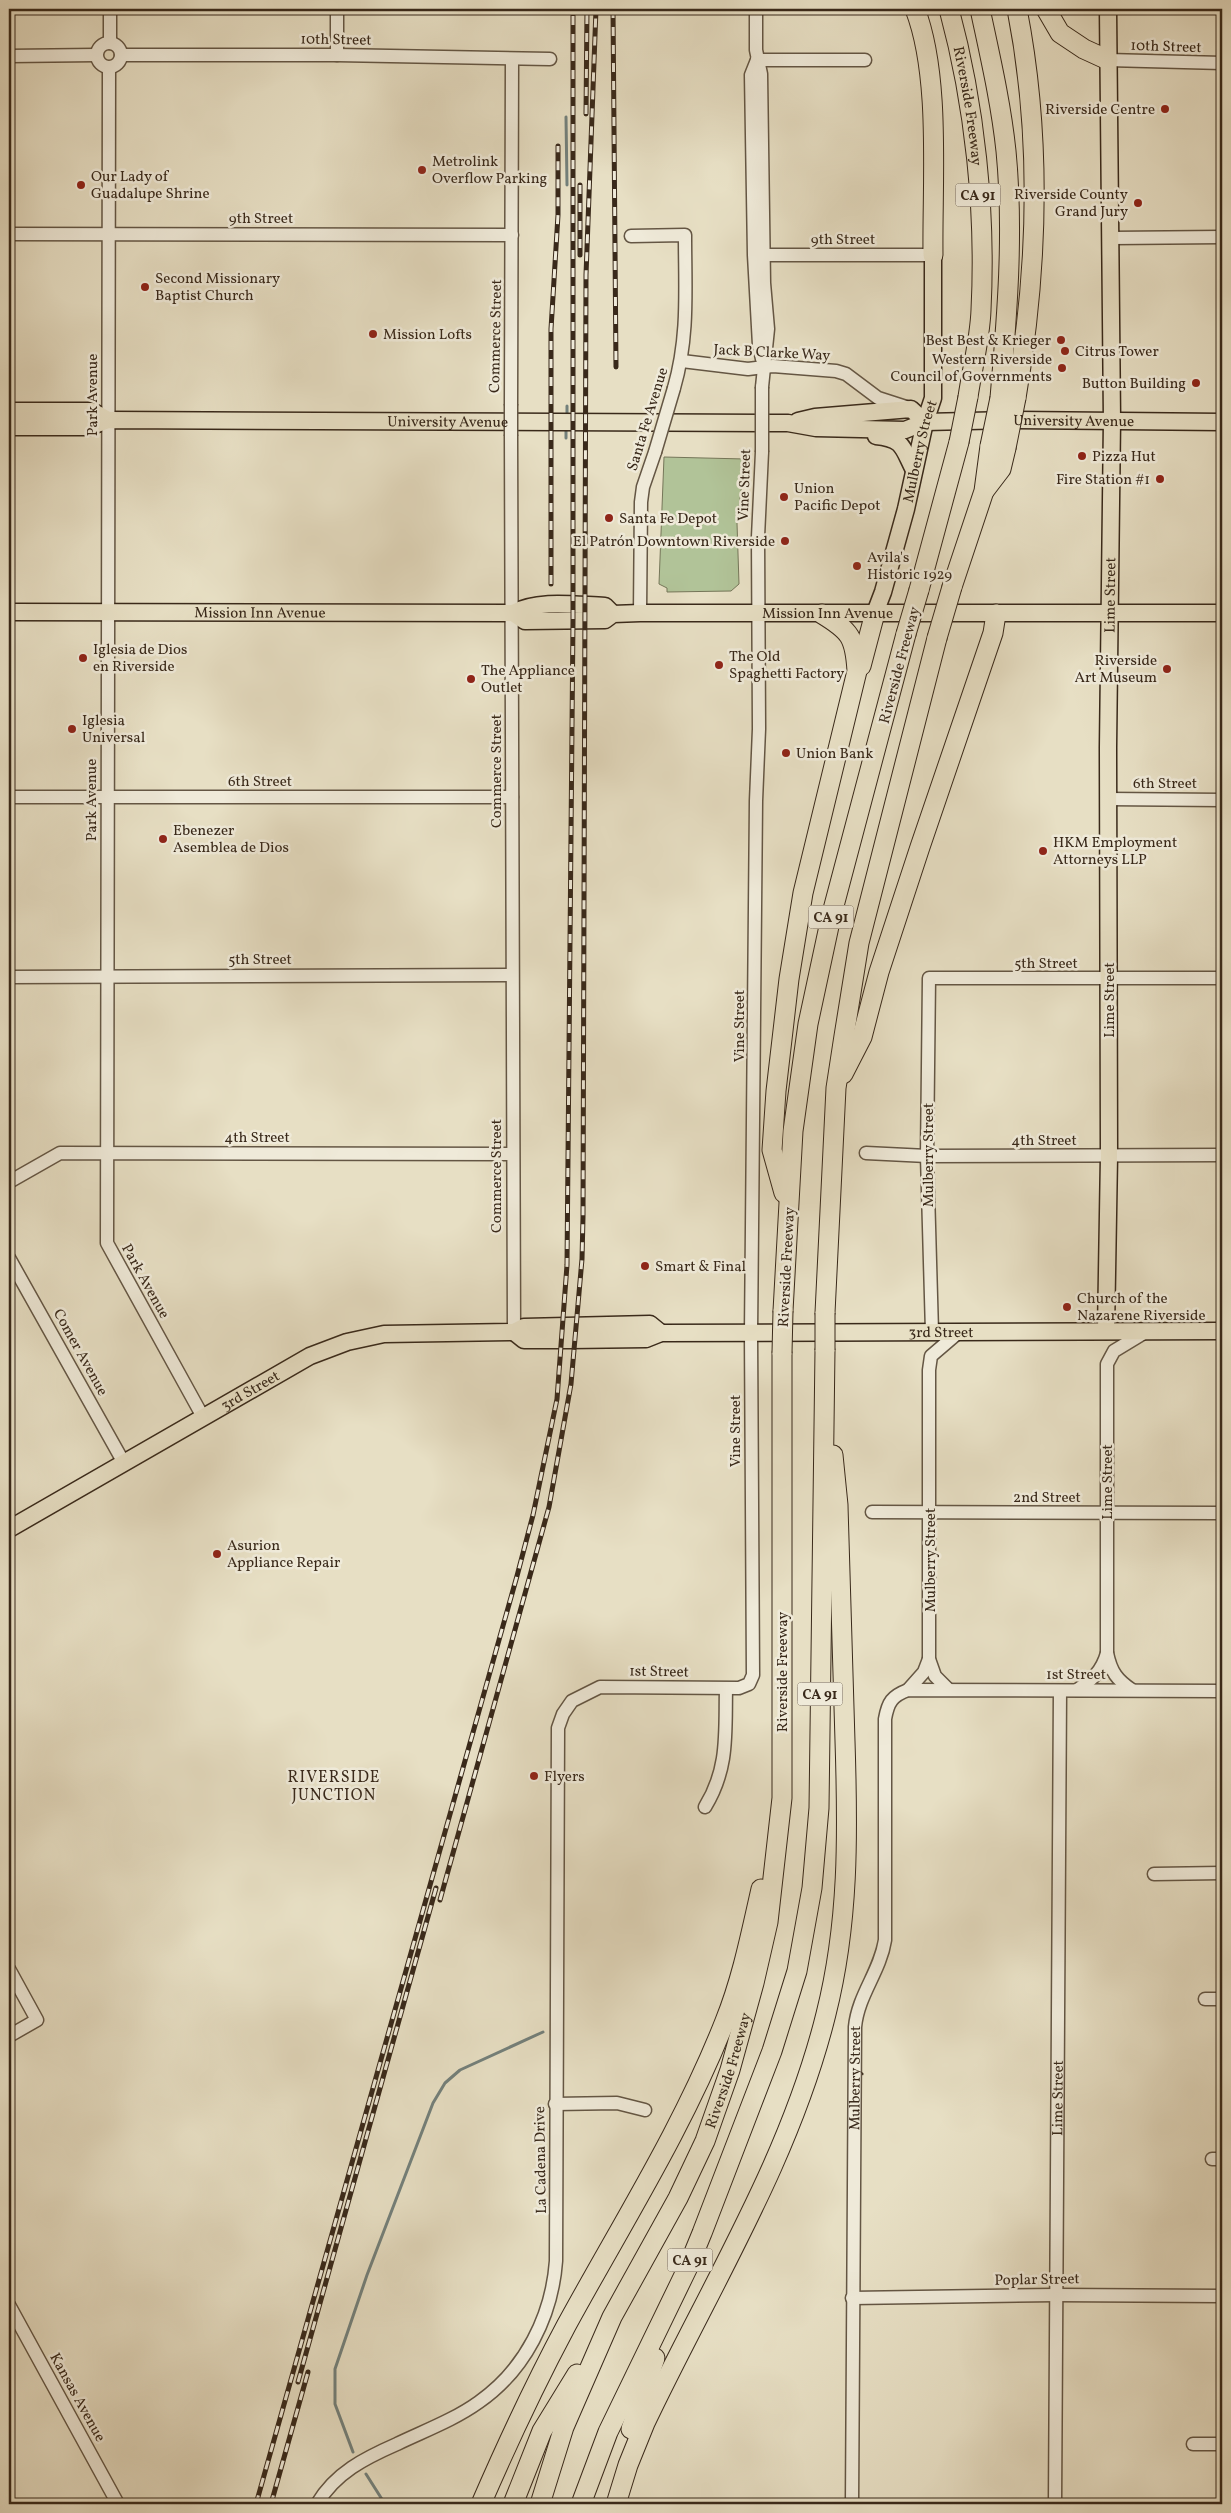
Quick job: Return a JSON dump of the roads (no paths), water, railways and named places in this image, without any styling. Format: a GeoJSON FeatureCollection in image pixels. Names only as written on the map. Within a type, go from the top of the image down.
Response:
{"type":"FeatureCollection","features":[{"type":"Feature","properties":{"kind":"highway"},"geometry":{"type":"LineString","coordinates":[[915,9],[927,53],[931,101],[932,255]]}},
{"type":"Feature","properties":{"kind":"highway","name":"Riverside Freeway"},"geometry":{"type":"LineString","coordinates":[[582,2504],[608,2432],[688,2267],[777,2035],[797,1971],[812,1888],[819,1808],[820,1578],[825,1313],[836,1088],[859,943],[936,638],[984,491],[1001,469],[998,447],[1008,398],[1007,315],[1009,250],[1006,151],[993,68],[980,9]]}},
{"type":"Feature","properties":{"kind":"highway"},"geometry":{"type":"LineString","coordinates":[[1008,398],[1029,298],[1035,198],[1033,129],[1017,9]]}},
{"type":"Feature","properties":{"kind":"highway"},"geometry":{"type":"LineString","coordinates":[[1046,9],[1060,33],[1084,49],[1108,60]]}},
{"type":"Feature","properties":{"kind":"highway","name":"Riverside Freeway"},"geometry":{"type":"LineString","coordinates":[[540,2504],[564,2427],[612,2317],[678,2198],[705,2141],[730,2070],[754,1983],[768,1922],[782,1798],[782,1353],[793,1131],[808,1024],[831,917],[959,442],[981,312],[981,231],[975,154],[966,86],[949,11]]}},
{"type":"Feature","properties":{"kind":"highway"},"geometry":{"type":"LineString","coordinates":[[857,672],[863,663],[874,613]]}},
{"type":"Feature","properties":{"kind":"highway"},"geometry":{"type":"LineString","coordinates":[[788,1207],[772,1150],[776,1091],[789,979],[803,893],[857,672],[855,649],[850,634],[822,614]]}},
{"type":"Feature","properties":{"kind":"highway"},"geometry":{"type":"LineString","coordinates":[[836,1088],[862,1037],[879,972],[993,634],[996,614]]}},
{"type":"Feature","properties":{"kind":"highway"},"geometry":{"type":"LineString","coordinates":[[616,2504],[628,2464],[647,2418],[781,2149],[811,2067],[826,2013],[841,1927],[848,1830],[838,1505],[825,1374]]}},
{"type":"Feature","properties":{"kind":"highway"},"geometry":{"type":"LineString","coordinates":[[481,2504],[505,2449],[566,2328],[660,2160],[697,2087],[726,2019],[739,1976],[782,1798]]}},
{"type":"Feature","properties":{"kind":"highway"},"geometry":{"type":"LineString","coordinates":[[608,2504],[615,2476],[688,2267]]}},
{"type":"Feature","properties":{"kind":"highway"},"geometry":{"type":"LineString","coordinates":[[513,2504],[542,2431],[612,2317]]}},
{"type":"Feature","properties":{"kind":"main road","name":"Lime Street"},"geometry":{"type":"LineString","coordinates":[[1106,1331],[1109,1156],[1108,799],[1112,420],[1112,238],[1108,9]]}},
{"type":"Feature","properties":{"kind":"main road","name":"Mulberry Street"},"geometry":{"type":"LineString","coordinates":[[874,613],[883,592],[903,518],[925,422],[933,398],[932,255]]}},
{"type":"Feature","properties":{"kind":"main road","name":"University Avenue"},"geometry":{"type":"LineString","coordinates":[[788,423],[815,416],[911,409]]}},
{"type":"Feature","properties":{"kind":"main road"},"geometry":{"type":"LineString","coordinates":[[911,409],[925,422]]}},
{"type":"Feature","properties":{"kind":"main road","name":"University Avenue"},"geometry":{"type":"LineString","coordinates":[[9,411],[92,411],[108,420]]}},
{"type":"Feature","properties":{"kind":"main road","name":"University Avenue"},"geometry":{"type":"LineString","coordinates":[[9,426],[89,427],[108,420],[788,423],[816,428],[905,430],[925,422],[1112,420],[1222,422]]}},
{"type":"Feature","properties":{"kind":"main road"},"geometry":{"type":"LineString","coordinates":[[856,428],[863,434],[897,441],[903,446],[914,470]]}},
{"type":"Feature","properties":{"kind":"main road","name":"Mission Inn Avenue"},"geometry":{"type":"LineString","coordinates":[[9,612],[513,613],[525,621],[605,620],[613,614],[640,613],[1222,613]]}},
{"type":"Feature","properties":{"kind":"main road","name":"3rd Street"},"geometry":{"type":"LineString","coordinates":[[9,1529],[310,1356],[347,1342],[384,1334],[514,1332],[524,1340],[569,1340],[646,1339],[661,1333],[1222,1331]]}},
{"type":"Feature","properties":{"kind":"street"},"geometry":{"type":"LineString","coordinates":[[110,9],[110,43]]}},
{"type":"Feature","properties":{"kind":"street"},"geometry":{"type":"LineString","coordinates":[[337,9],[337,55]]}},
{"type":"Feature","properties":{"kind":"street","name":"Vine Street"},"geometry":{"type":"LineString","coordinates":[[749,1684],[753,1675],[751,1334],[756,801],[759,729],[758,537],[763,367],[759,344],[761,74],[757,60],[756,9]]}},
{"type":"Feature","properties":{"kind":"street"},"geometry":{"type":"LineString","coordinates":[[110,43],[117,46],[121,55],[117,64],[109,68],[100,62],[96,55],[100,48],[110,43]]}},
{"type":"Feature","properties":{"kind":"street"},"geometry":{"type":"LineString","coordinates":[[9,56],[96,55]]}},
{"type":"Feature","properties":{"kind":"street","name":"10th Street"},"geometry":{"type":"LineString","coordinates":[[121,55],[337,55],[550,60]]}},
{"type":"Feature","properties":{"kind":"street","name":"Commerce Street"},"geometry":{"type":"LineString","coordinates":[[512,59],[510,506],[513,613],[512,1154],[514,1332]]}},
{"type":"Feature","properties":{"kind":"street"},"geometry":{"type":"LineString","coordinates":[[757,60],[865,60]]}},
{"type":"Feature","properties":{"kind":"street","name":"10th Street"},"geometry":{"type":"LineString","coordinates":[[1108,60],[1222,63]]}},
{"type":"Feature","properties":{"kind":"street","name":"Park Avenue"},"geometry":{"type":"LineString","coordinates":[[109,68],[107,1243],[203,1417]]}},
{"type":"Feature","properties":{"kind":"street","name":"9th Street"},"geometry":{"type":"LineString","coordinates":[[9,234],[512,235]]}},
{"type":"Feature","properties":{"kind":"street","name":"Santa Fe Avenue"},"geometry":{"type":"LineString","coordinates":[[631,236],[685,236],[685,337],[682,361],[643,487],[640,613]]}},
{"type":"Feature","properties":{"kind":"street"},"geometry":{"type":"LineString","coordinates":[[1112,238],[1222,237]]}},
{"type":"Feature","properties":{"kind":"street","name":"9th Street"},"geometry":{"type":"LineString","coordinates":[[759,255],[932,255]]}},
{"type":"Feature","properties":{"kind":"street","name":"Jack B Clarke Way"},"geometry":{"type":"LineString","coordinates":[[682,361],[748,368],[763,367],[841,373],[854,379],[878,398],[900,403],[911,409]]}},
{"type":"Feature","properties":{"kind":"street","name":"6th Street"},"geometry":{"type":"LineString","coordinates":[[9,797],[512,797]]}},
{"type":"Feature","properties":{"kind":"street","name":"6th Street"},"geometry":{"type":"LineString","coordinates":[[1108,799],[1222,800]]}},
{"type":"Feature","properties":{"kind":"street","name":"5th Street"},"geometry":{"type":"LineString","coordinates":[[9,977],[107,975],[512,975]]}},
{"type":"Feature","properties":{"kind":"street","name":"5th Street"},"geometry":{"type":"LineString","coordinates":[[929,978],[1109,980],[1222,978]]}},
{"type":"Feature","properties":{"kind":"street","name":"Mulberry Street"},"geometry":{"type":"LineString","coordinates":[[929,978],[927,1156],[932,1332]]}},
{"type":"Feature","properties":{"kind":"street","name":"4th Street"},"geometry":{"type":"LineString","coordinates":[[9,1182],[60,1153],[512,1154]]}},
{"type":"Feature","properties":{"kind":"street","name":"4th Street"},"geometry":{"type":"LineString","coordinates":[[866,1154],[927,1156],[1222,1155]]}},
{"type":"Feature","properties":{"kind":"street","name":"Comer Avenue"},"geometry":{"type":"LineString","coordinates":[[9,1258],[124,1463]]}},
{"type":"Feature","properties":{"kind":"street","name":"Lime Street"},"geometry":{"type":"LineString","coordinates":[[1107,1653],[1107,1364],[1114,1351],[1147,1331]]}},
{"type":"Feature","properties":{"kind":"street","name":"Mulberry Street"},"geometry":{"type":"LineString","coordinates":[[852,2504],[855,2027],[861,1999],[880,1965],[885,1940],[885,1719],[887,1707],[893,1696],[908,1690],[924,1672],[930,1659],[929,1370],[931,1356],[959,1332]]}},
{"type":"Feature","properties":{"kind":"street","name":"2nd Street"},"geometry":{"type":"LineString","coordinates":[[872,1512],[930,1514],[1222,1513]]}},
{"type":"Feature","properties":{"kind":"street"},"geometry":{"type":"LineString","coordinates":[[1077,1690],[1091,1681],[1103,1666],[1107,1653]]}},
{"type":"Feature","properties":{"kind":"street"},"geometry":{"type":"LineString","coordinates":[[1107,1653],[1110,1669],[1118,1680],[1132,1690]]}},
{"type":"Feature","properties":{"kind":"street"},"geometry":{"type":"LineString","coordinates":[[930,1659],[935,1676],[948,1689]]}},
{"type":"Feature","properties":{"kind":"street","name":"1st Street"},"geometry":{"type":"LineString","coordinates":[[572,1701],[600,1687],[726,1689],[739,1688],[749,1684]]}},
{"type":"Feature","properties":{"kind":"street"},"geometry":{"type":"LineString","coordinates":[[705,1807],[714,1793],[724,1764],[726,1689]]}},
{"type":"Feature","properties":{"kind":"street","name":"1st Street"},"geometry":{"type":"LineString","coordinates":[[908,1690],[1222,1692]]}},
{"type":"Feature","properties":{"kind":"street","name":"Lime Street"},"geometry":{"type":"LineString","coordinates":[[1055,2504],[1060,1691]]}},
{"type":"Feature","properties":{"kind":"street","name":"La Cadena Drive"},"geometry":{"type":"LineString","coordinates":[[317,2504],[336,2478],[354,2466],[479,2402],[497,2388],[530,2347],[547,2311],[554,2286],[557,2227],[555,2104],[558,2022],[558,1728],[563,1714],[572,1701]]}},
{"type":"Feature","properties":{"kind":"street"},"geometry":{"type":"LineString","coordinates":[[1154,1874],[1222,1873]]}},
{"type":"Feature","properties":{"kind":"street"},"geometry":{"type":"LineString","coordinates":[[9,1969],[37,2020],[9,2036]]}},
{"type":"Feature","properties":{"kind":"street"},"geometry":{"type":"LineString","coordinates":[[1205,1999],[1222,1999]]}},
{"type":"Feature","properties":{"kind":"street"},"geometry":{"type":"LineString","coordinates":[[555,2104],[618,2103],[645,2110]]}},
{"type":"Feature","properties":{"kind":"street","name":"Poplar Street"},"geometry":{"type":"LineString","coordinates":[[852,2298],[1056,2295],[1222,2296]]}},
{"type":"Feature","properties":{"kind":"street","name":"Kansas Avenue"},"geometry":{"type":"LineString","coordinates":[[9,2305],[118,2504]]}},
{"type":"Feature","properties":{"kind":"street"},"geometry":{"type":"LineString","coordinates":[[1193,2444],[1222,2444]]}},
{"type":"Feature","properties":{"kind":"waterway"},"geometry":{"type":"LineString","coordinates":[[566,117],[567,185]]}},
{"type":"Feature","properties":{"kind":"waterway"},"geometry":{"type":"LineString","coordinates":[[567,406],[567,418]]}},
{"type":"Feature","properties":{"kind":"waterway"},"geometry":{"type":"LineString","coordinates":[[566,426],[566,438]]}},
{"type":"Feature","properties":{"kind":"waterway"},"geometry":{"type":"LineString","coordinates":[[353,2452],[335,2404],[335,2369],[367,2275],[433,2103],[445,2083],[460,2070],[543,2032]]}},
{"type":"Feature","properties":{"kind":"waterway"},"geometry":{"type":"LineString","coordinates":[[366,2474],[385,2504]]}},
{"type":"Feature","properties":{"kind":"railway"},"geometry":{"type":"LineString","coordinates":[[256,2504],[517,1576],[533,1515],[557,1399],[567,1265],[573,620],[573,9]]}},
{"type":"Feature","properties":{"kind":"railway"},"geometry":{"type":"LineString","coordinates":[[586,114],[587,9]]}},
{"type":"Feature","properties":{"kind":"railway"},"geometry":{"type":"LineString","coordinates":[[440,1900],[549,1507],[571,1384],[582,1259],[586,275],[596,9]]}},
{"type":"Feature","properties":{"kind":"railway"},"geometry":{"type":"LineString","coordinates":[[613,9],[616,367]]}},
{"type":"Feature","properties":{"kind":"railway"},"geometry":{"type":"LineString","coordinates":[[551,584],[551,329],[558,215],[558,146]]}},
{"type":"Feature","properties":{"kind":"railway"},"geometry":{"type":"LineString","coordinates":[[580,185],[580,255]]}},
{"type":"Feature","properties":{"kind":"railway"},"geometry":{"type":"LineString","coordinates":[[298,2382],[436,1888]]}},
{"type":"Feature","properties":{"kind":"railway"},"geometry":{"type":"LineString","coordinates":[[271,2504],[308,2372]]}},
{"type":"Feature","properties":{"kind":"place","name":"Riverside Centre"},"geometry":{"type":"Point","coordinates":[1165,109]}},
{"type":"Feature","properties":{"kind":"place","name":"Metrolink Overflow Parking"},"geometry":{"type":"Point","coordinates":[422,170]}},
{"type":"Feature","properties":{"kind":"place","name":"Our Lady of Guadalupe Shrine"},"geometry":{"type":"Point","coordinates":[81,185]}},
{"type":"Feature","properties":{"kind":"place","name":"Riverside County Grand Jury"},"geometry":{"type":"Point","coordinates":[1138,203]}},
{"type":"Feature","properties":{"kind":"place","name":"Second Missionary Baptist Church"},"geometry":{"type":"Point","coordinates":[145,287]}},
{"type":"Feature","properties":{"kind":"place","name":"Mission Lofts"},"geometry":{"type":"Point","coordinates":[373,334]}},
{"type":"Feature","properties":{"kind":"place","name":"Best Best & Krieger"},"geometry":{"type":"Point","coordinates":[1061,340]}},
{"type":"Feature","properties":{"kind":"place","name":"Citrus Tower"},"geometry":{"type":"Point","coordinates":[1065,351]}},
{"type":"Feature","properties":{"kind":"place","name":"Western Riverside Council of Governments"},"geometry":{"type":"Point","coordinates":[1062,368]}},
{"type":"Feature","properties":{"kind":"place","name":"Button Building"},"geometry":{"type":"Point","coordinates":[1196,383]}},
{"type":"Feature","properties":{"kind":"place","name":"Pizza Hut"},"geometry":{"type":"Point","coordinates":[1082,456]}},
{"type":"Feature","properties":{"kind":"place","name":"Fire Station #1"},"geometry":{"type":"Point","coordinates":[1160,479]}},
{"type":"Feature","properties":{"kind":"place","name":"Union Pacific Depot"},"geometry":{"type":"Point","coordinates":[784,497]}},
{"type":"Feature","properties":{"kind":"place","name":"Santa Fe Depot"},"geometry":{"type":"Point","coordinates":[609,518]}},
{"type":"Feature","properties":{"kind":"place","name":"El Patrón Downtown Riverside"},"geometry":{"type":"Point","coordinates":[785,541]}},
{"type":"Feature","properties":{"kind":"place","name":"Avila's Historic 1929"},"geometry":{"type":"Point","coordinates":[857,566]}},
{"type":"Feature","properties":{"kind":"place","name":"Iglesia de Dios en Riverside"},"geometry":{"type":"Point","coordinates":[83,658]}},
{"type":"Feature","properties":{"kind":"place","name":"The Old Spaghetti Factory"},"geometry":{"type":"Point","coordinates":[719,665]}},
{"type":"Feature","properties":{"kind":"place","name":"Riverside Art Museum"},"geometry":{"type":"Point","coordinates":[1167,669]}},
{"type":"Feature","properties":{"kind":"place","name":"The Appliance Outlet"},"geometry":{"type":"Point","coordinates":[471,679]}},
{"type":"Feature","properties":{"kind":"place","name":"Iglesia Universal"},"geometry":{"type":"Point","coordinates":[72,729]}},
{"type":"Feature","properties":{"kind":"place","name":"Union Bank"},"geometry":{"type":"Point","coordinates":[786,753]}},
{"type":"Feature","properties":{"kind":"place","name":"Ebenezer Asemblea de Dios"},"geometry":{"type":"Point","coordinates":[163,839]}},
{"type":"Feature","properties":{"kind":"place","name":"HKM Employment Attorneys LLP"},"geometry":{"type":"Point","coordinates":[1043,851]}},
{"type":"Feature","properties":{"kind":"place","name":"Smart & Final"},"geometry":{"type":"Point","coordinates":[645,1266]}},
{"type":"Feature","properties":{"kind":"place","name":"Church of the Nazarene Riverside"},"geometry":{"type":"Point","coordinates":[1067,1307]}},
{"type":"Feature","properties":{"kind":"place","name":"Asurion Appliance Repair"},"geometry":{"type":"Point","coordinates":[217,1554]}},
{"type":"Feature","properties":{"kind":"place","name":"Flyers"},"geometry":{"type":"Point","coordinates":[534,1776]}},
{"type":"Feature","properties":{"kind":"district","name":"RIVERSIDE JUNCTION"},"geometry":{"type":"Point","coordinates":[334,1785]}}]}
